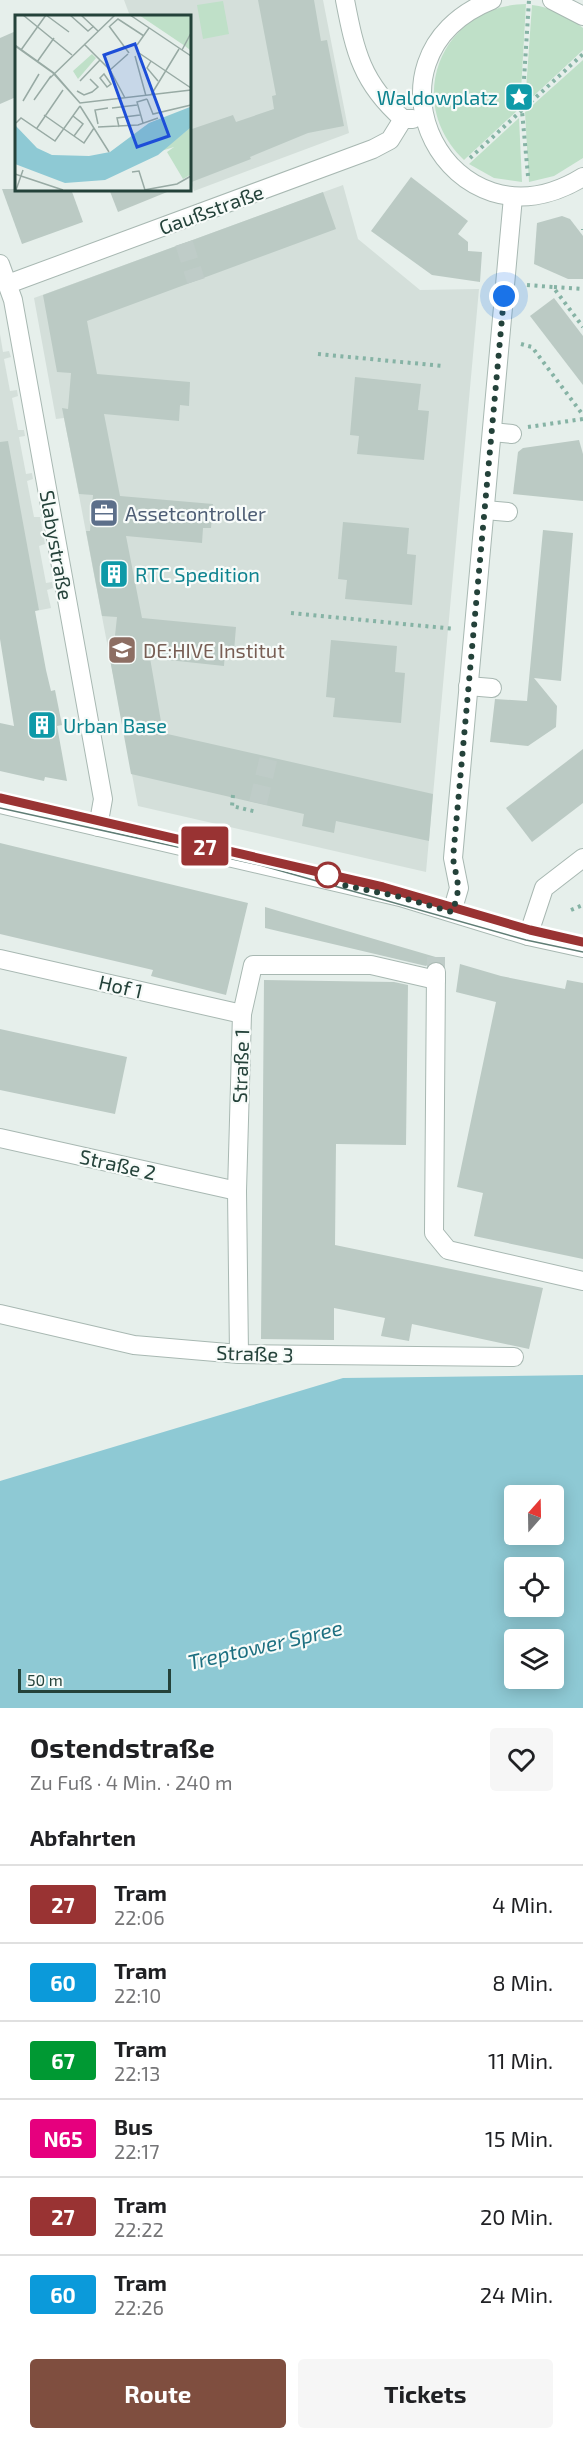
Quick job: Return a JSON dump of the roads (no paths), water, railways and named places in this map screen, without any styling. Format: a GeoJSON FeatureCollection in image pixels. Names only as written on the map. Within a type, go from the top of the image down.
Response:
{"type":"FeatureCollection","features":[{"type":"Feature","properties":{"kind":"street"},"geometry":{"type":"LineString","coordinates":[[345,0],[354,48],[367,76],[384,103],[403,120],[424,119]]}},
{"type":"Feature","properties":{"kind":"street"},"geometry":{"type":"LineString","coordinates":[[492,0],[459,17],[435,46],[427,63],[421,100],[424,119],[436,148],[456,172],[484,190],[513,197],[549,194],[583,177]]}},
{"type":"Feature","properties":{"kind":"street"},"geometry":{"type":"LineString","coordinates":[[552,0],[583,15]]}},
{"type":"Feature","properties":{"kind":"street","name":"Gaußstraße"},"geometry":{"type":"LineString","coordinates":[[8,284],[373,148],[390,140],[403,120]]}},
{"type":"Feature","properties":{"kind":"street"},"geometry":{"type":"LineString","coordinates":[[452,912],[459,888],[453,858],[513,197]]}},
{"type":"Feature","properties":{"kind":"street","name":"Slabystraße"},"geometry":{"type":"LineString","coordinates":[[0,264],[8,284],[103,800],[98,827]]}},
{"type":"Feature","properties":{"kind":"street"},"geometry":{"type":"LineString","coordinates":[[492,432],[514,431]]}},
{"type":"Feature","properties":{"kind":"street"},"geometry":{"type":"LineString","coordinates":[[484,510],[508,512]]}},
{"type":"Feature","properties":{"kind":"street"},"geometry":{"type":"LineString","coordinates":[[468,686],[492,688]]}},
{"type":"Feature","properties":{"kind":"street"},"geometry":{"type":"LineString","coordinates":[[0,804],[400,897],[528,936],[583,948]]}},
{"type":"Feature","properties":{"kind":"street"},"geometry":{"type":"LineString","coordinates":[[528,936],[544,888],[583,858]]}},
{"type":"Feature","properties":{"kind":"street","name":"Hof 1"},"geometry":{"type":"LineString","coordinates":[[0,959],[242,1014]]}},
{"type":"Feature","properties":{"kind":"street","name":"Straße 1"},"geometry":{"type":"LineString","coordinates":[[239,1354],[237,1191],[242,1014],[253,965],[371,965],[436,976],[434,1233],[448,1250],[583,1281]]}},
{"type":"Feature","properties":{"kind":"street","name":"Straße 2"},"geometry":{"type":"LineString","coordinates":[[0,1138],[237,1191]]}},
{"type":"Feature","properties":{"kind":"street","name":"Straße 3"},"geometry":{"type":"LineString","coordinates":[[0,1314],[134,1345],[239,1354],[514,1357]]}},
{"type":"Feature","properties":{"kind":"water","name":"Treptower Spree"},"geometry":{"type":"Polygon","coordinates":[[[583,1375],[583,1708],[0,1708],[0,1481],[343,1378],[583,1375]]]}},
{"type":"Feature","properties":{"kind":"tunnel"},"geometry":{"type":"LineString","coordinates":[[184,243],[196,281]]}},
{"type":"Feature","properties":{"kind":"tunnel"},"geometry":{"type":"LineString","coordinates":[[258,803],[269,756]]}},
{"type":"Feature","properties":{"kind":"tunnel"},"geometry":{"type":"LineString","coordinates":[[436,957],[436,972]]}},
{"type":"Feature","properties":{"kind":"tram line"},"geometry":{"type":"LineString","coordinates":[[0,798],[42,808]]}},
{"type":"Feature","properties":{"kind":"tram line","name":"27"},"geometry":{"type":"LineString","coordinates":[[0,798],[383,887],[530,930],[583,942]]}},
{"type":"Feature","properties":{"kind":"tram line"},"geometry":{"type":"LineString","coordinates":[[0,808],[260,865],[526,940],[583,952]]}},
{"type":"Feature","properties":{"kind":"tram line"},"geometry":{"type":"LineString","coordinates":[[331,876],[383,887],[530,930],[583,942]]}},
{"type":"Feature","properties":{"kind":"place","name":"Waldowplatz"},"geometry":{"type":"Point","coordinates":[519,97]}},
{"type":"Feature","properties":{"kind":"place","name":"Assetcontroller"},"geometry":{"type":"Point","coordinates":[104,513]}},
{"type":"Feature","properties":{"kind":"place","name":"RTC Spedition"},"geometry":{"type":"Point","coordinates":[114,574]}},
{"type":"Feature","properties":{"kind":"place","name":"DE:HIVE Institut"},"geometry":{"type":"Point","coordinates":[122,650]}},
{"type":"Feature","properties":{"kind":"place","name":"Urban Base"},"geometry":{"type":"Point","coordinates":[42,725]}}]}
